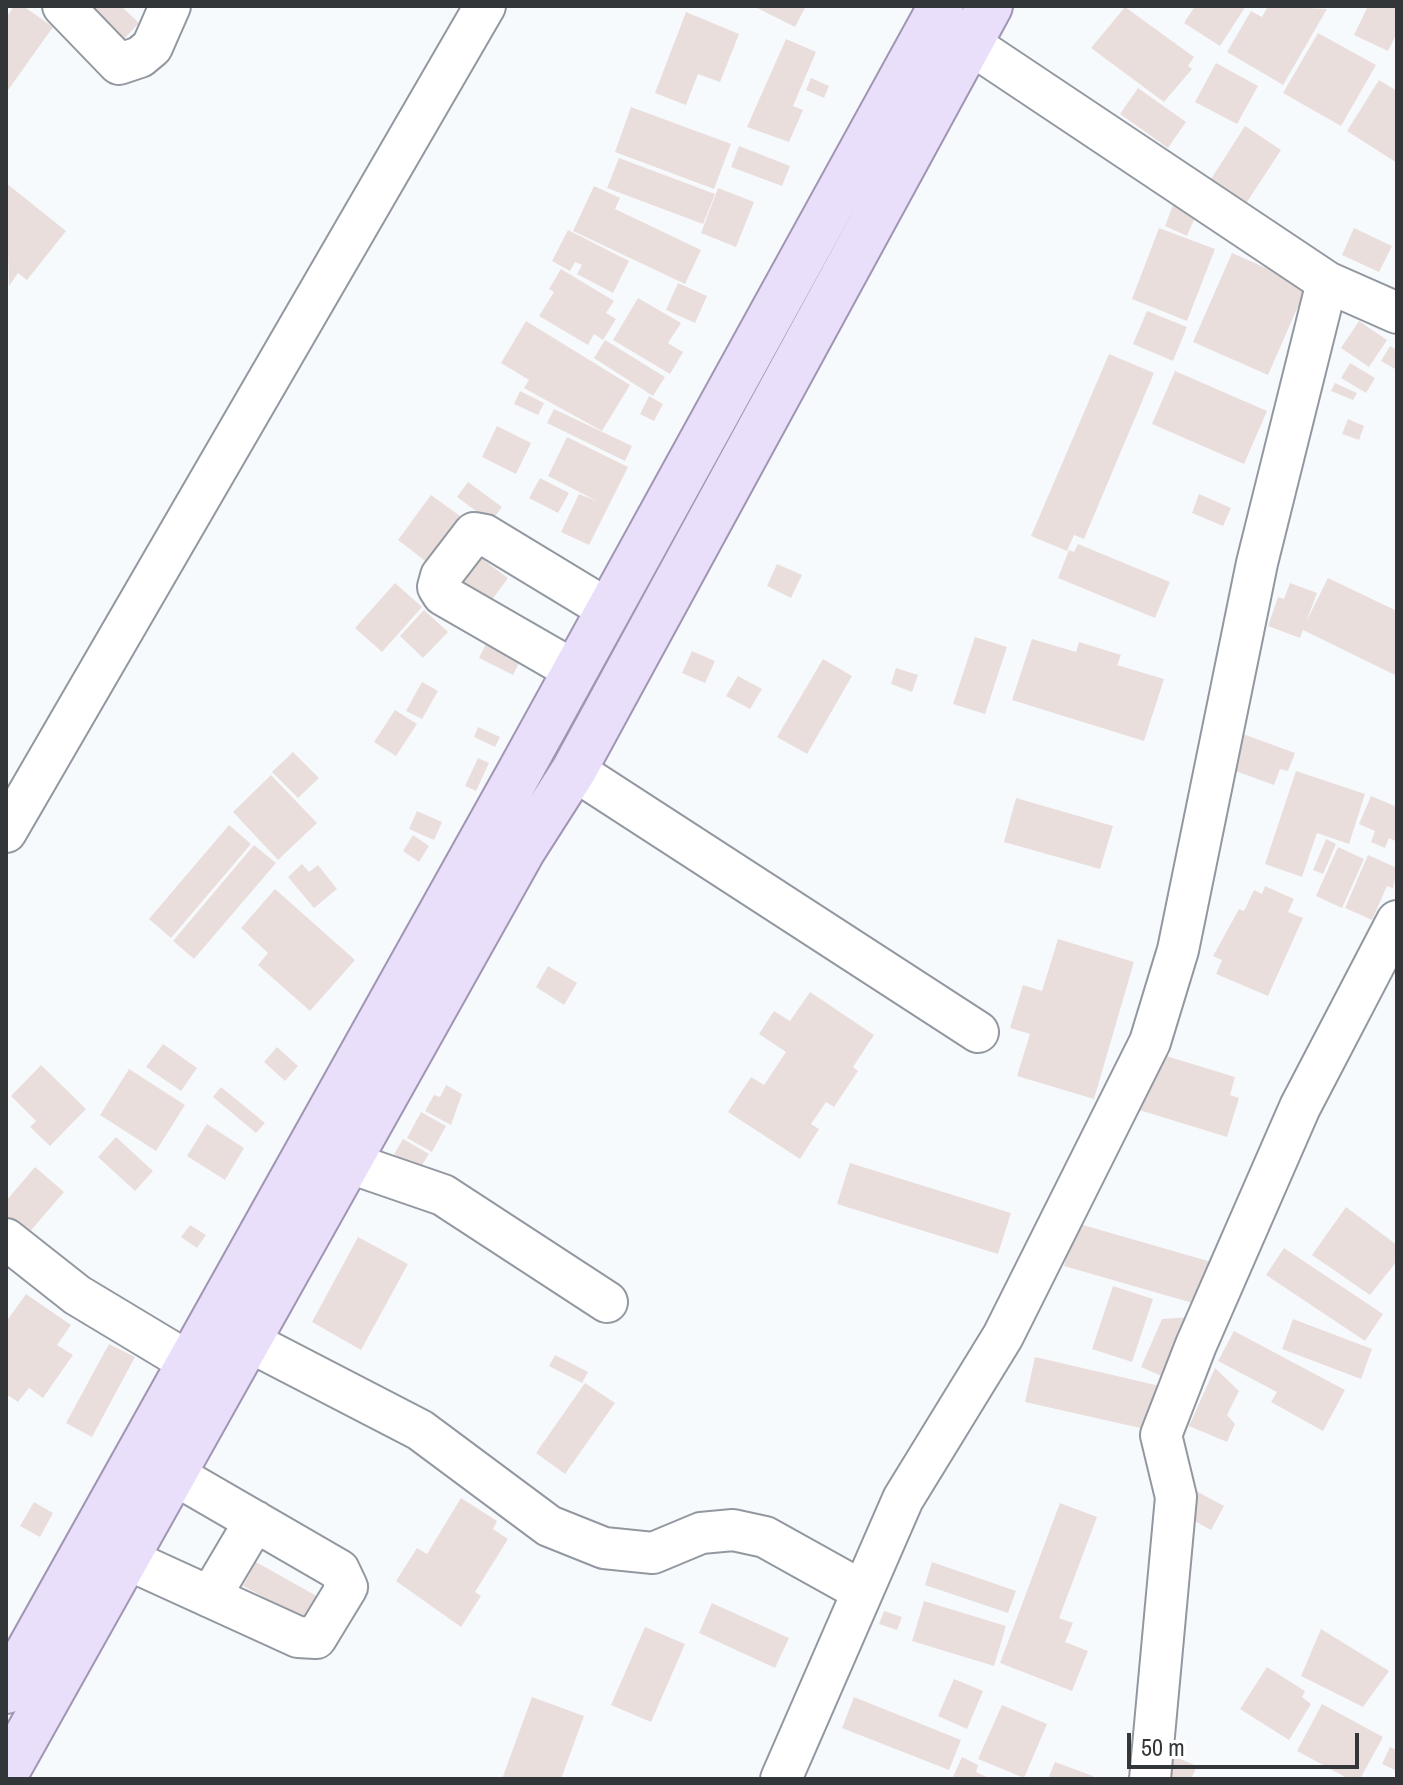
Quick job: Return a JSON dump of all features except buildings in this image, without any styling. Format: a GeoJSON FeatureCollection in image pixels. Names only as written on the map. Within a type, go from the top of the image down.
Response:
{"type":"FeatureCollection","features":[{"type":"Feature","properties":{"kind":"main road"},"geometry":{"type":"LineString","coordinates":[[10,1674],[190,1363],[941,6]]}},
{"type":"Feature","properties":{"kind":"main road"},"geometry":{"type":"LineString","coordinates":[[6,1773],[523,850],[574,770],[979,24]]}},
{"type":"Feature","properties":{"kind":"street"},"geometry":{"type":"LineString","coordinates":[[63,6],[119,64],[140,57],[152,47],[170,6]]}},
{"type":"Feature","properties":{"kind":"street"},"geometry":{"type":"LineString","coordinates":[[6,832],[485,6]]}},
{"type":"Feature","properties":{"kind":"street"},"geometry":{"type":"LineString","coordinates":[[979,24],[1327,282],[1397,313]]}},
{"type":"Feature","properties":{"kind":"street"},"geometry":{"type":"LineString","coordinates":[[781,1779],[903,1499],[1003,1336],[1150,1042],[1178,950],[1257,563],[1327,282]]}},
{"type":"Feature","properties":{"kind":"street"},"geometry":{"type":"LineString","coordinates":[[575,671],[443,595],[438,587],[441,576],[474,533],[485,535],[607,609]]}},
{"type":"Feature","properties":{"kind":"street"},"geometry":{"type":"LineString","coordinates":[[574,770],[978,1032]]}},
{"type":"Feature","properties":{"kind":"street"},"geometry":{"type":"LineString","coordinates":[[1150,1779],[1176,1497],[1161,1435],[1196,1345],[1300,1107],[1397,921]]}},
{"type":"Feature","properties":{"kind":"street"},"geometry":{"type":"LineString","coordinates":[[350,1163],[443,1195],[607,1302]]}},
{"type":"Feature","properties":{"kind":"street"},"geometry":{"type":"LineString","coordinates":[[6,1239],[77,1295],[190,1363]]}},
{"type":"Feature","properties":{"kind":"street"},"geometry":{"type":"LineString","coordinates":[[250,1342],[420,1430],[549,1526],[604,1548],[653,1553],[701,1533],[733,1530],[765,1537],[862,1591]]}},
{"type":"Feature","properties":{"kind":"street"},"geometry":{"type":"LineString","coordinates":[[127,1559],[298,1637],[316,1638],[347,1587],[339,1570],[175,1475]]}},
{"type":"Feature","properties":{"kind":"street"},"geometry":{"type":"LineString","coordinates":[[210,1597],[255,1521]]}}]}
